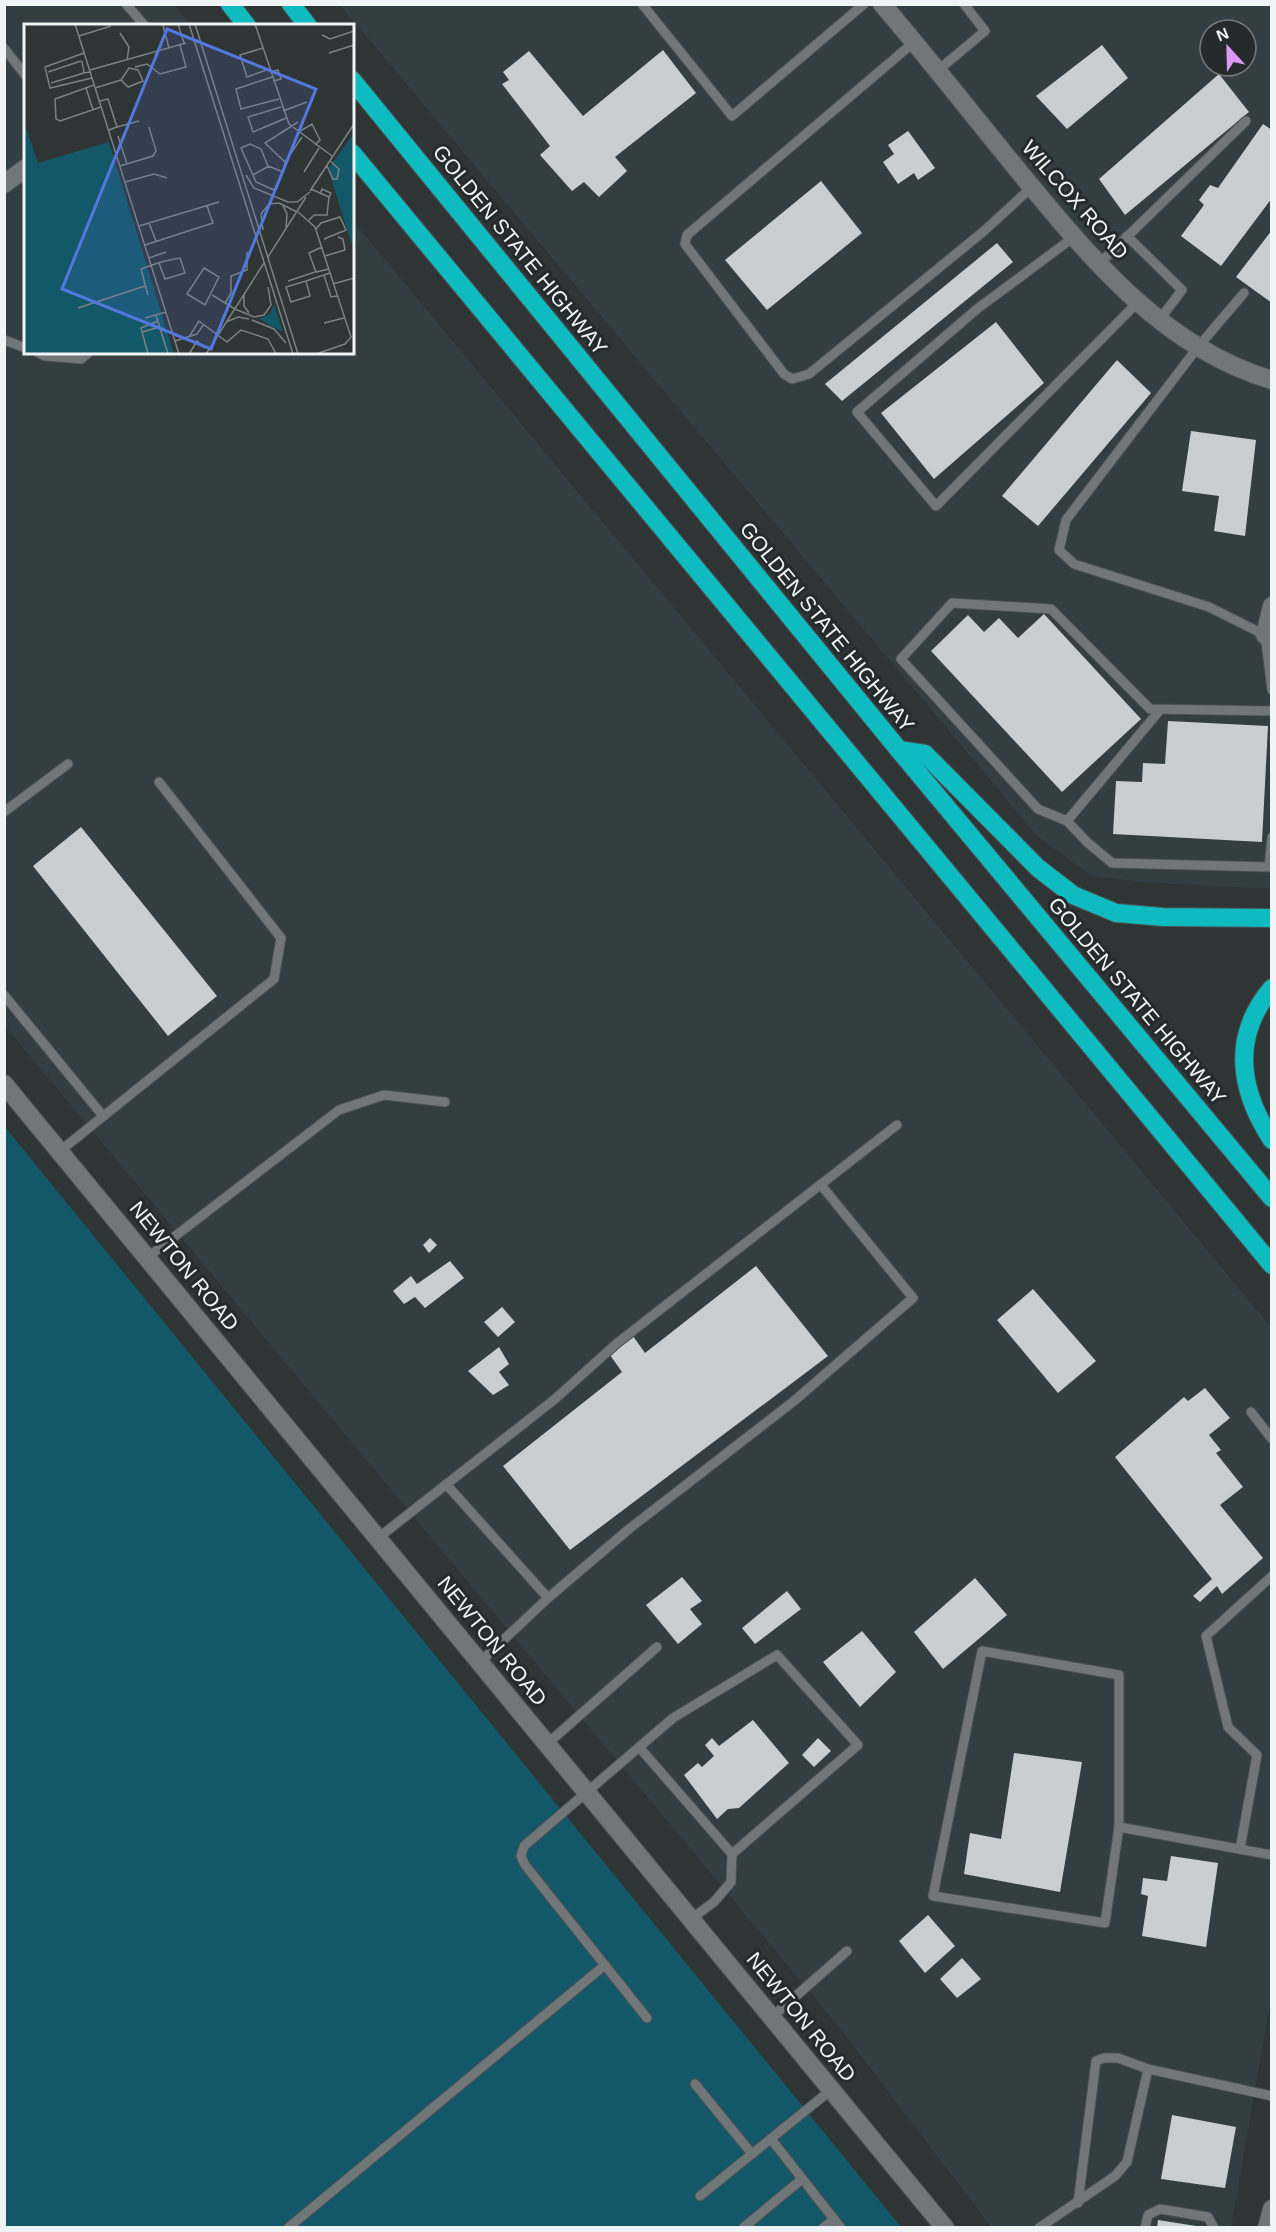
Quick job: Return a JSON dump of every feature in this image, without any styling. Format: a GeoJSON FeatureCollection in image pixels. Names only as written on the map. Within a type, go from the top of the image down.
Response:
{"type":"FeatureCollection","features":[{"type":"Feature","properties":{"kind":"highway"},"geometry":{"type":"LineString","coordinates":[[230,4],[245,24]]}},
{"type":"Feature","properties":{"kind":"highway"},"geometry":{"type":"LineString","coordinates":[[291,4],[306,24]]}},
{"type":"Feature","properties":{"kind":"highway","name":"GOLDEN STATE HIGHWAY"},"geometry":{"type":"LineString","coordinates":[[354,82],[899,750],[1272,1198]]}},
{"type":"Feature","properties":{"kind":"highway"},"geometry":{"type":"LineString","coordinates":[[354,155],[1272,1265]]}},
{"type":"Feature","properties":{"kind":"highway"},"geometry":{"type":"LineString","coordinates":[[899,750],[926,754],[1038,868],[1073,895],[1116,913],[1163,917],[1272,918]]}},
{"type":"Feature","properties":{"kind":"highway"},"geometry":{"type":"LineString","coordinates":[[1272,988],[1249,1025],[1243,1054],[1246,1084],[1256,1116],[1272,1140]]}},
{"type":"Feature","properties":{"kind":"street","name":"WILCOX ROAD"},"geometry":{"type":"LineString","coordinates":[[889,7],[936,72],[1074,237],[1138,302],[1198,347],[1220,360],[1271,379]]}},
{"type":"Feature","properties":{"kind":"street"},"geometry":{"type":"LineString","coordinates":[[4,184],[24,169]]}},
{"type":"Feature","properties":{"kind":"street"},"geometry":{"type":"LineString","coordinates":[[1265,635],[1272,606]]}},
{"type":"Feature","properties":{"kind":"street","name":"NEWTON ROAD"},"geometry":{"type":"LineString","coordinates":[[4,1084],[945,2228]]}},
{"type":"Feature","properties":{"kind":"street"},"geometry":{"type":"LineString","coordinates":[[1268,2228],[1272,2209]]}},
{"type":"Feature","properties":{"kind":"lane"},"geometry":{"type":"LineString","coordinates":[[126,4],[143,24]]}},
{"type":"Feature","properties":{"kind":"lane"},"geometry":{"type":"LineString","coordinates":[[642,4],[732,116],[864,4]]}},
{"type":"Feature","properties":{"kind":"lane"},"geometry":{"type":"LineString","coordinates":[[936,72],[985,31],[964,4]]}},
{"type":"Feature","properties":{"kind":"lane"},"geometry":{"type":"LineString","coordinates":[[913,43],[687,235],[684,244],[784,374],[792,379],[809,374],[984,231],[1032,187]]}},
{"type":"Feature","properties":{"kind":"lane"},"geometry":{"type":"LineString","coordinates":[[4,48],[24,73]]}},
{"type":"Feature","properties":{"kind":"lane"},"geometry":{"type":"LineString","coordinates":[[1099,264],[1246,121]]}},
{"type":"Feature","properties":{"kind":"lane"},"geometry":{"type":"LineString","coordinates":[[1127,236],[1182,290],[1160,319]]}},
{"type":"Feature","properties":{"kind":"lane"},"geometry":{"type":"LineString","coordinates":[[1074,237],[977,309],[857,412],[936,506],[1138,302]]}},
{"type":"Feature","properties":{"kind":"lane"},"geometry":{"type":"LineString","coordinates":[[1244,293],[1198,347],[1066,520],[1059,550],[1074,564],[1209,607],[1265,635],[1272,690]]}},
{"type":"Feature","properties":{"kind":"lane"},"geometry":{"type":"LineString","coordinates":[[4,340],[24,347]]}},
{"type":"Feature","properties":{"kind":"lane"},"geometry":{"type":"LineString","coordinates":[[50,354],[81,359],[87,354]]}},
{"type":"Feature","properties":{"kind":"lane"},"geometry":{"type":"LineString","coordinates":[[1272,711],[1150,710],[1051,609],[951,603],[901,659],[1038,809],[1067,821],[1086,842],[1112,863],[1269,867],[1272,837]]}},
{"type":"Feature","properties":{"kind":"lane"},"geometry":{"type":"LineString","coordinates":[[1067,821],[1160,710]]}},
{"type":"Feature","properties":{"kind":"lane"},"geometry":{"type":"LineString","coordinates":[[4,812],[68,764]]}},
{"type":"Feature","properties":{"kind":"lane"},"geometry":{"type":"LineString","coordinates":[[60,1151],[274,979],[281,938],[159,782]]}},
{"type":"Feature","properties":{"kind":"lane"},"geometry":{"type":"LineString","coordinates":[[4,995],[103,1116]]}},
{"type":"Feature","properties":{"kind":"lane"},"geometry":{"type":"LineString","coordinates":[[148,1257],[339,1110],[384,1095],[445,1102]]}},
{"type":"Feature","properties":{"kind":"lane"},"geometry":{"type":"LineString","coordinates":[[378,1538],[555,1399],[616,1344],[897,1125]]}},
{"type":"Feature","properties":{"kind":"lane"},"geometry":{"type":"LineString","coordinates":[[480,1662],[548,1598],[629,1529],[794,1401],[913,1298],[821,1185]]}},
{"type":"Feature","properties":{"kind":"lane"},"geometry":{"type":"LineString","coordinates":[[1251,1412],[1272,1439]]}},
{"type":"Feature","properties":{"kind":"lane"},"geometry":{"type":"LineString","coordinates":[[446,1484],[548,1598]]}},
{"type":"Feature","properties":{"kind":"lane"},"geometry":{"type":"LineString","coordinates":[[1240,1849],[1257,1755],[1228,1727],[1206,1636],[1272,1576]]}},
{"type":"Feature","properties":{"kind":"lane"},"geometry":{"type":"LineString","coordinates":[[547,1744],[657,1647]]}},
{"type":"Feature","properties":{"kind":"lane"},"geometry":{"type":"LineString","coordinates":[[982,1651],[1119,1675],[1119,1827],[1105,1923],[933,1896],[982,1651]]}},
{"type":"Feature","properties":{"kind":"lane"},"geometry":{"type":"LineString","coordinates":[[647,2018],[525,1865],[521,1856],[524,1846],[674,1718],[777,1654],[858,1745],[732,1854]]}},
{"type":"Feature","properties":{"kind":"lane"},"geometry":{"type":"LineString","coordinates":[[639,1747],[732,1854],[731,1882],[714,1902],[691,1919]]}},
{"type":"Feature","properties":{"kind":"lane"},"geometry":{"type":"LineString","coordinates":[[1119,1827],[1272,1855]]}},
{"type":"Feature","properties":{"kind":"lane"},"geometry":{"type":"LineString","coordinates":[[772,2017],[847,1951]]}},
{"type":"Feature","properties":{"kind":"lane"},"geometry":{"type":"LineString","coordinates":[[288,2228],[605,1965]]}},
{"type":"Feature","properties":{"kind":"lane"},"geometry":{"type":"LineString","coordinates":[[1078,2203],[1096,2061],[1104,2058],[1118,2058],[1148,2069],[1272,2096]]}},
{"type":"Feature","properties":{"kind":"lane"},"geometry":{"type":"LineString","coordinates":[[1039,2228],[1078,2203],[1095,2187],[1116,2176],[1127,2162],[1148,2069]]}},
{"type":"Feature","properties":{"kind":"lane"},"geometry":{"type":"LineString","coordinates":[[694,2084],[752,2154]]}},
{"type":"Feature","properties":{"kind":"lane"},"geometry":{"type":"LineString","coordinates":[[700,2196],[831,2090]]}},
{"type":"Feature","properties":{"kind":"lane"},"geometry":{"type":"LineString","coordinates":[[771,2139],[841,2228]]}},
{"type":"Feature","properties":{"kind":"lane"},"geometry":{"type":"LineString","coordinates":[[742,2228],[802,2179]]}},
{"type":"Feature","properties":{"kind":"lane"},"geometry":{"type":"LineString","coordinates":[[1145,2228],[1148,2215],[1160,2209],[1208,2217],[1214,2228]]}},
{"type":"Feature","properties":{"kind":"lane"},"geometry":{"type":"LineString","coordinates":[[823,2228],[834,2219]]}},
{"type":"Feature","properties":{"kind":"shaded area"},"geometry":{"type":"Polygon","coordinates":[[[4,5],[174,5],[190,24],[24,24],[24,354],[354,354],[354,222],[1271,1327],[1271,1999],[1231,2227],[991,2227],[843,2032],[5,1026],[4,5]]]}},
{"type":"Feature","properties":{"kind":"shaded area"},"geometry":{"type":"Polygon","coordinates":[[[340,5],[1271,5],[1271,889],[1152,883],[1092,876],[1038,837],[340,5]]]}},
{"type":"Feature","properties":{"kind":"shaded area"},"geometry":{"type":"Polygon","coordinates":[[[5,1127],[901,2227],[5,2227],[5,1127]]]}},
{"type":"Feature","properties":{"kind":"building"},"geometry":{"type":"Polygon","coordinates":[[[1102,45],[1128,78],[1067,129],[1036,96],[1102,45]]]}},
{"type":"Feature","properties":{"kind":"building"},"geometry":{"type":"Polygon","coordinates":[[[663,50],[696,93],[615,157],[627,171],[599,197],[584,182],[572,191],[540,155],[550,146],[502,84],[509,80],[503,72],[529,51],[583,116],[663,50]]]}},
{"type":"Feature","properties":{"kind":"building"},"geometry":{"type":"Polygon","coordinates":[[[1214,78],[1222,78],[1249,112],[1125,215],[1099,179],[1214,78]]]}},
{"type":"Feature","properties":{"kind":"building"},"geometry":{"type":"Polygon","coordinates":[[[1263,124],[1272,130],[1272,198],[1221,266],[1181,236],[1204,205],[1199,200],[1210,185],[1218,188],[1263,124]]]}},
{"type":"Feature","properties":{"kind":"building"},"geometry":{"type":"Polygon","coordinates":[[[908,131],[935,168],[918,180],[914,173],[898,184],[883,162],[894,154],[888,145],[908,131]]]}},
{"type":"Feature","properties":{"kind":"building"},"geometry":{"type":"Polygon","coordinates":[[[821,181],[862,233],[767,310],[725,260],[821,181]]]}},
{"type":"Feature","properties":{"kind":"building"},"geometry":{"type":"Polygon","coordinates":[[[1272,230],[1272,303],[1236,277],[1272,230]]]}},
{"type":"Feature","properties":{"kind":"building"},"geometry":{"type":"Polygon","coordinates":[[[997,243],[1013,262],[842,401],[825,384],[997,243]]]}},
{"type":"Feature","properties":{"kind":"building"},"geometry":{"type":"Polygon","coordinates":[[[996,322],[1044,383],[934,479],[881,413],[996,322]]]}},
{"type":"Feature","properties":{"kind":"building"},"geometry":{"type":"Polygon","coordinates":[[[1117,360],[1151,393],[1038,526],[1002,496],[1117,360]]]}},
{"type":"Feature","properties":{"kind":"building"},"geometry":{"type":"Polygon","coordinates":[[[1191,431],[1256,440],[1245,536],[1214,531],[1219,496],[1182,491],[1191,431]]]}},
{"type":"Feature","properties":{"kind":"building"},"geometry":{"type":"Polygon","coordinates":[[[1044,614],[1141,719],[1062,792],[931,651],[968,615],[984,632],[999,618],[1018,638],[1044,614]]]}},
{"type":"Feature","properties":{"kind":"building"},"geometry":{"type":"Polygon","coordinates":[[[1168,721],[1268,726],[1262,842],[1113,834],[1116,781],[1142,782],[1143,763],[1165,764],[1168,721]]]}},
{"type":"Feature","properties":{"kind":"building"},"geometry":{"type":"Polygon","coordinates":[[[81,827],[217,996],[168,1036],[33,866],[81,827]]]}},
{"type":"Feature","properties":{"kind":"building"},"geometry":{"type":"Polygon","coordinates":[[[430,1238],[437,1245],[429,1253],[423,1245],[430,1238]]]}},
{"type":"Feature","properties":{"kind":"building"},"geometry":{"type":"Polygon","coordinates":[[[450,1261],[464,1278],[425,1308],[415,1297],[404,1304],[393,1291],[411,1276],[417,1284],[450,1261]]]}},
{"type":"Feature","properties":{"kind":"building"},"geometry":{"type":"Polygon","coordinates":[[[756,1266],[828,1356],[570,1550],[503,1466],[622,1372],[610,1355],[633,1336],[645,1353],[756,1266]]]}},
{"type":"Feature","properties":{"kind":"building"},"geometry":{"type":"Polygon","coordinates":[[[1033,1289],[1096,1361],[1058,1393],[997,1320],[1033,1289]]]}},
{"type":"Feature","properties":{"kind":"building"},"geometry":{"type":"Polygon","coordinates":[[[502,1307],[515,1322],[498,1337],[484,1322],[502,1307]]]}},
{"type":"Feature","properties":{"kind":"building"},"geometry":{"type":"Polygon","coordinates":[[[499,1347],[509,1364],[499,1372],[509,1385],[493,1395],[468,1371],[499,1347]]]}},
{"type":"Feature","properties":{"kind":"building"},"geometry":{"type":"Polygon","coordinates":[[[1205,1388],[1230,1418],[1209,1435],[1221,1450],[1216,1453],[1243,1487],[1220,1505],[1263,1558],[1222,1594],[1217,1586],[1200,1602],[1193,1596],[1212,1579],[1115,1457],[1184,1397],[1188,1401],[1205,1388]]]}},
{"type":"Feature","properties":{"kind":"building"},"geometry":{"type":"Polygon","coordinates":[[[682,1577],[702,1601],[690,1609],[702,1624],[678,1644],[646,1605],[682,1577]]]}},
{"type":"Feature","properties":{"kind":"building"},"geometry":{"type":"Polygon","coordinates":[[[975,1578],[1007,1615],[943,1669],[914,1632],[975,1578]]]}},
{"type":"Feature","properties":{"kind":"building"},"geometry":{"type":"Polygon","coordinates":[[[787,1591],[801,1609],[755,1644],[742,1628],[787,1591]]]}},
{"type":"Feature","properties":{"kind":"building"},"geometry":{"type":"Polygon","coordinates":[[[862,1631],[896,1672],[860,1707],[823,1662],[862,1631]]]}},
{"type":"Feature","properties":{"kind":"building"},"geometry":{"type":"Polygon","coordinates":[[[753,1720],[789,1763],[739,1808],[728,1809],[717,1819],[684,1775],[698,1763],[702,1767],[714,1756],[705,1745],[712,1738],[719,1746],[753,1720]]]}},
{"type":"Feature","properties":{"kind":"building"},"geometry":{"type":"Polygon","coordinates":[[[818,1738],[831,1751],[814,1767],[802,1755],[818,1738]]]}},
{"type":"Feature","properties":{"kind":"building"},"geometry":{"type":"Polygon","coordinates":[[[1014,1753],[1082,1762],[1060,1892],[964,1874],[970,1833],[1001,1839],[1014,1753]]]}},
{"type":"Feature","properties":{"kind":"building"},"geometry":{"type":"Polygon","coordinates":[[[1171,1856],[1218,1863],[1206,1947],[1142,1936],[1148,1896],[1141,1894],[1143,1878],[1167,1881],[1171,1856]]]}},
{"type":"Feature","properties":{"kind":"building"},"geometry":{"type":"Polygon","coordinates":[[[928,1915],[955,1946],[925,1973],[899,1941],[928,1915]]]}},
{"type":"Feature","properties":{"kind":"building"},"geometry":{"type":"Polygon","coordinates":[[[962,1958],[981,1979],[957,1998],[940,1979],[962,1958]]]}},
{"type":"Feature","properties":{"kind":"building"},"geometry":{"type":"Polygon","coordinates":[[[1172,2115],[1236,2127],[1225,2188],[1161,2179],[1172,2115]]]}},
{"type":"Feature","properties":{"kind":"building"},"geometry":{"type":"Polygon","coordinates":[[[1158,2220],[1196,2226],[1196,2228],[1157,2228],[1158,2220]]]}}]}
